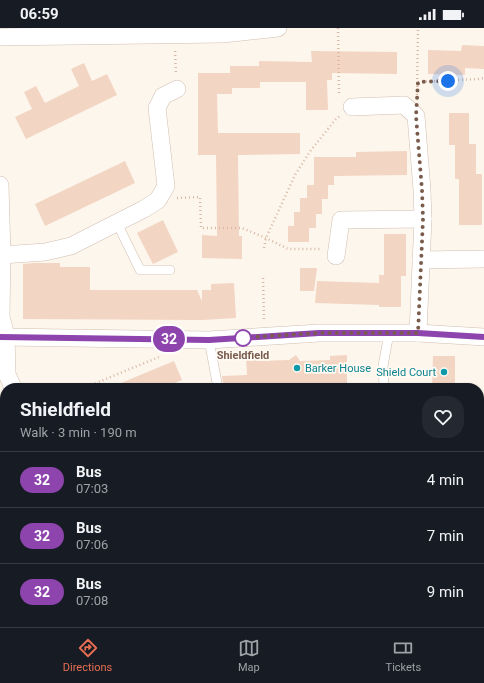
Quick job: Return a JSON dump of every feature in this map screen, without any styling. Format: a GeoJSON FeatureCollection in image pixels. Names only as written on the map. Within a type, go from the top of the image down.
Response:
{"type":"FeatureCollection","features":[{"type":"Feature","properties":{"kind":"street"},"geometry":{"type":"LineString","coordinates":[[0,37],[146,32],[174,35],[278,28]]}},
{"type":"Feature","properties":{"kind":"street"},"geometry":{"type":"LineString","coordinates":[[2,255],[45,252],[71,246],[144,209],[158,200],[166,186],[157,108],[163,96],[177,88]]}},
{"type":"Feature","properties":{"kind":"street"},"geometry":{"type":"LineString","coordinates":[[343,108],[404,104],[416,116],[423,219],[418,333]]}},
{"type":"Feature","properties":{"kind":"street"},"geometry":{"type":"LineString","coordinates":[[0,185],[2,255],[1,317],[7,374],[11,383]]}},
{"type":"Feature","properties":{"kind":"street"},"geometry":{"type":"LineString","coordinates":[[337,252],[341,220],[423,219]]}},
{"type":"Feature","properties":{"kind":"street"},"geometry":{"type":"LineString","coordinates":[[421,260],[484,259]]}},
{"type":"Feature","properties":{"kind":"street"},"geometry":{"type":"LineString","coordinates":[[3,336],[209,340],[319,333],[418,333],[484,337]]}},
{"type":"Feature","properties":{"kind":"lane"},"geometry":{"type":"LineString","coordinates":[[0,28],[0,37]]}},
{"type":"Feature","properties":{"kind":"lane"},"geometry":{"type":"LineString","coordinates":[[117,223],[140,270],[170,270]]}},
{"type":"Feature","properties":{"kind":"lane"},"geometry":{"type":"LineString","coordinates":[[384,383],[383,366],[390,333]]}},
{"type":"Feature","properties":{"kind":"lane"},"geometry":{"type":"LineString","coordinates":[[209,340],[217,383]]}},
{"type":"Feature","properties":{"kind":"path"},"geometry":{"type":"LineString","coordinates":[[264,248],[266,238],[295,175],[310,150],[336,119],[343,108],[338,28]]}},
{"type":"Feature","properties":{"kind":"path"},"geometry":{"type":"LineString","coordinates":[[416,116],[418,82],[418,28]]}},
{"type":"Feature","properties":{"kind":"path"},"geometry":{"type":"LineString","coordinates":[[174,35],[177,88]]}},
{"type":"Feature","properties":{"kind":"path"},"geometry":{"type":"LineString","coordinates":[[418,82],[484,78]]}},
{"type":"Feature","properties":{"kind":"path"},"geometry":{"type":"LineString","coordinates":[[158,200],[200,197],[201,228],[242,228],[288,249],[337,252]]}},
{"type":"Feature","properties":{"kind":"path"},"geometry":{"type":"LineString","coordinates":[[263,278],[264,336]]}},
{"type":"Feature","properties":{"kind":"path"},"geometry":{"type":"LineString","coordinates":[[96,383],[160,357]]}},
{"type":"Feature","properties":{"kind":"building"},"geometry":{"type":"Polygon","coordinates":[[[462,45],[484,46],[484,69],[465,68],[465,75],[428,74],[428,50],[461,51],[462,45]]]}},
{"type":"Feature","properties":{"kind":"building"},"geometry":{"type":"Polygon","coordinates":[[[311,51],[397,52],[397,74],[332,73],[332,80],[327,80],[328,110],[306,110],[306,82],[260,82],[260,88],[232,88],[232,94],[217,94],[218,133],[300,133],[300,154],[238,155],[239,236],[242,236],[242,259],[202,258],[202,235],[217,236],[216,155],[198,155],[198,73],[230,73],[230,66],[259,66],[259,61],[312,62],[311,51]]]}},
{"type":"Feature","properties":{"kind":"building"},"geometry":{"type":"Polygon","coordinates":[[[84,63],[92,81],[107,74],[117,95],[26,139],[15,117],[32,109],[24,92],[36,86],[45,103],[79,86],[71,69],[84,63]]]}},
{"type":"Feature","properties":{"kind":"building"},"geometry":{"type":"Polygon","coordinates":[[[449,113],[469,113],[469,144],[476,144],[476,174],[482,174],[482,225],[459,225],[459,179],[455,179],[455,145],[449,145],[449,113]]]}},
{"type":"Feature","properties":{"kind":"building"},"geometry":{"type":"Polygon","coordinates":[[[407,151],[407,175],[334,176],[334,185],[328,185],[328,199],[322,199],[322,214],[316,214],[316,228],[309,228],[309,242],[288,242],[288,226],[294,226],[294,212],[300,212],[300,198],[307,198],[307,185],[314,185],[314,157],[356,157],[356,152],[407,151]]]}},
{"type":"Feature","properties":{"kind":"building"},"geometry":{"type":"Polygon","coordinates":[[[125,161],[135,183],[45,226],[35,204],[125,161]]]}},
{"type":"Feature","properties":{"kind":"building"},"geometry":{"type":"Polygon","coordinates":[[[163,220],[178,252],[153,264],[137,233],[163,220]]]}},
{"type":"Feature","properties":{"kind":"building"},"geometry":{"type":"Polygon","coordinates":[[[384,234],[406,234],[406,276],[401,276],[401,307],[315,303],[317,281],[379,283],[379,275],[384,275],[384,234]]]}},
{"type":"Feature","properties":{"kind":"building"},"geometry":{"type":"Polygon","coordinates":[[[60,263],[60,267],[90,267],[90,290],[197,290],[202,301],[202,290],[211,290],[211,284],[234,283],[236,318],[202,320],[23,319],[23,264],[60,263]]]}},
{"type":"Feature","properties":{"kind":"building"},"geometry":{"type":"Polygon","coordinates":[[[300,268],[317,268],[314,291],[300,291],[300,268]]]}},
{"type":"Feature","properties":{"kind":"building","name":"Barker House"},"geometry":{"type":"Polygon","coordinates":[[[296,355],[300,361],[330,360],[330,356],[347,355],[347,383],[223,383],[222,376],[247,375],[246,358],[258,357],[258,361],[289,360],[296,355]]]}},
{"type":"Feature","properties":{"kind":"building","name":"Shield Court"},"geometry":{"type":"Polygon","coordinates":[[[433,356],[455,356],[455,383],[432,383],[433,356]]]}},
{"type":"Feature","properties":{"kind":"building"},"geometry":{"type":"Polygon","coordinates":[[[174,361],[182,380],[174,383],[121,383],[174,361]]]}},
{"type":"Feature","properties":{"kind":"bus line","name":"32"},"geometry":{"type":"LineString","coordinates":[[0,337],[209,340],[319,333],[418,333],[484,337]]}},
{"type":"Feature","properties":{"kind":"place","name":"Shieldfield"},"geometry":{"type":"Point","coordinates":[243,338]}},
{"type":"Feature","properties":{"kind":"place","name":"Barker House"},"geometry":{"type":"Point","coordinates":[297,368]}},
{"type":"Feature","properties":{"kind":"place","name":"Shield Court"},"geometry":{"type":"Point","coordinates":[444,372]}},
{"type":"Feature","properties":{"kind":"route"},"geometry":{"type":"LineString","coordinates":[[243,338],[236,338],[319,333],[418,333],[423,219],[416,116],[418,82],[448,81]]}}]}
